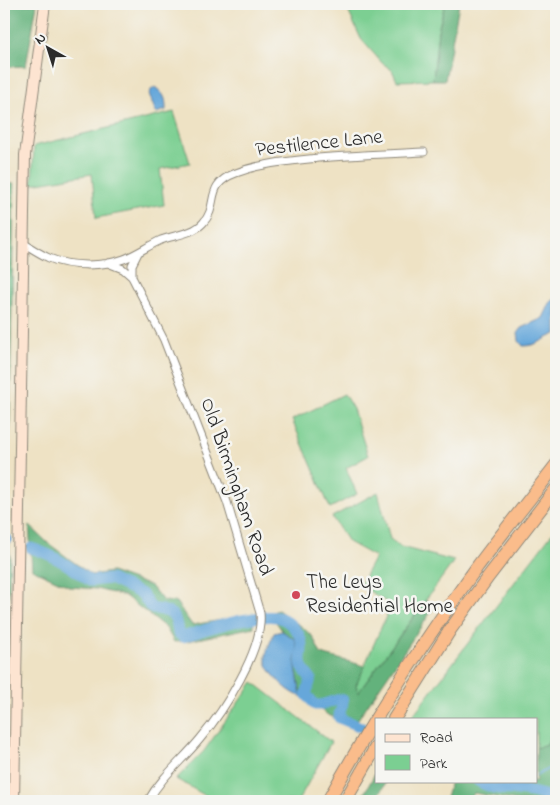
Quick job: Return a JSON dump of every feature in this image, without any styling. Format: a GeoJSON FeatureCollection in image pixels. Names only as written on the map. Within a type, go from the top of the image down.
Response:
{"type":"FeatureCollection","features":[{"type":"Feature","properties":{"kind":"highway"},"geometry":{"type":"LineString","coordinates":[[376,718],[477,568],[556,465]]}},
{"type":"Feature","properties":{"kind":"highway"},"geometry":{"type":"LineString","coordinates":[[395,718],[450,630],[556,489]]}},
{"type":"Feature","properties":{"kind":"highway"},"geometry":{"type":"LineString","coordinates":[[522,532],[556,499]]}},
{"type":"Feature","properties":{"kind":"highway"},"geometry":{"type":"LineString","coordinates":[[328,801],[375,720]]}},
{"type":"Feature","properties":{"kind":"highway"},"geometry":{"type":"LineString","coordinates":[[345,801],[375,750]]}},
{"type":"Feature","properties":{"kind":"main road"},"geometry":{"type":"LineString","coordinates":[[14,801],[25,155],[45,4]]}},
{"type":"Feature","properties":{"kind":"street","name":"Pestilence Lane"},"geometry":{"type":"LineString","coordinates":[[108,263],[202,225],[217,185],[236,172],[272,163],[424,152]]}},
{"type":"Feature","properties":{"kind":"street"},"geometry":{"type":"LineString","coordinates":[[23,243],[48,258],[83,264],[108,263],[123,268],[132,277]]}},
{"type":"Feature","properties":{"kind":"street"},"geometry":{"type":"LineString","coordinates":[[132,277],[132,265],[138,252]]}},
{"type":"Feature","properties":{"kind":"street","name":"Old Birmingham Road"},"geometry":{"type":"LineString","coordinates":[[132,277],[164,340],[227,502],[261,622],[259,636],[247,666],[220,710],[200,739],[162,779],[148,801]]}},
{"type":"Feature","properties":{"kind":"green space"},"geometry":{"type":"Polygon","coordinates":[[[4,4],[37,4],[26,66],[4,67],[4,4]]]}},
{"type":"Feature","properties":{"kind":"green space"},"geometry":{"type":"Polygon","coordinates":[[[345,4],[445,4],[438,31],[433,80],[397,81],[392,70],[382,63],[361,39],[345,4]]]}},
{"type":"Feature","properties":{"kind":"green space"},"geometry":{"type":"Polygon","coordinates":[[[445,4],[459,4],[445,80],[433,80],[438,31],[445,4]]]}},
{"type":"Feature","properties":{"kind":"green space"},"geometry":{"type":"Polygon","coordinates":[[[174,112],[190,163],[160,169],[164,205],[96,218],[92,174],[32,184],[34,146],[174,112]]]}},
{"type":"Feature","properties":{"kind":"green space"},"geometry":{"type":"Polygon","coordinates":[[[4,183],[14,184],[8,526],[10,557],[4,744],[4,183]]]}},
{"type":"Feature","properties":{"kind":"green space"},"geometry":{"type":"Polygon","coordinates":[[[344,394],[353,409],[368,456],[346,468],[357,494],[330,508],[292,420],[344,394]]]}},
{"type":"Feature","properties":{"kind":"green space"},"geometry":{"type":"Polygon","coordinates":[[[378,492],[390,539],[401,547],[454,561],[358,693],[356,685],[391,605],[360,585],[375,557],[348,542],[332,517],[378,492]]]}},
{"type":"Feature","properties":{"kind":"green space"},"geometry":{"type":"Polygon","coordinates":[[[29,525],[48,543],[91,575],[111,572],[151,586],[163,601],[176,602],[192,625],[252,615],[254,627],[188,641],[174,642],[166,628],[125,596],[96,589],[71,587],[32,569],[29,525]]]}},
{"type":"Feature","properties":{"kind":"green space"},"geometry":{"type":"Polygon","coordinates":[[[556,528],[556,721],[547,745],[538,747],[538,718],[411,718],[556,528]]]}},
{"type":"Feature","properties":{"kind":"green space"},"geometry":{"type":"Polygon","coordinates":[[[426,600],[433,609],[354,725],[328,715],[301,696],[292,645],[270,613],[278,610],[301,626],[313,637],[321,654],[365,666],[356,685],[358,693],[426,600]]]}},
{"type":"Feature","properties":{"kind":"green space"},"geometry":{"type":"Polygon","coordinates":[[[253,682],[331,742],[298,801],[215,801],[176,779],[204,751],[253,682]]]}},
{"type":"Feature","properties":{"kind":"green space"},"geometry":{"type":"Polygon","coordinates":[[[556,721],[556,801],[516,801],[474,793],[469,801],[445,801],[451,782],[538,782],[538,747],[547,745],[556,721]]]}},
{"type":"Feature","properties":{"kind":"green space"},"geometry":{"type":"Polygon","coordinates":[[[375,774],[375,782],[386,782],[374,801],[360,801],[375,774]]]}},
{"type":"Feature","properties":{"kind":"water"},"geometry":{"type":"Polygon","coordinates":[[[155,87],[164,97],[166,106],[166,110],[156,113],[149,94],[155,87]]]}},
{"type":"Feature","properties":{"kind":"water"},"geometry":{"type":"Polygon","coordinates":[[[556,299],[556,334],[536,344],[523,346],[519,341],[518,332],[521,328],[543,318],[551,301],[556,299]]]}},
{"type":"Feature","properties":{"kind":"water"},"geometry":{"type":"Polygon","coordinates":[[[282,631],[295,639],[297,649],[295,661],[301,696],[296,695],[285,687],[274,676],[267,665],[266,654],[268,646],[274,633],[282,631]]]}},
{"type":"Feature","properties":{"kind":"waterway"},"geometry":{"type":"LineString","coordinates":[[31,548],[55,558],[90,581],[110,579],[142,594],[151,608],[168,612],[174,616],[178,633],[183,637],[216,626],[243,620],[267,617],[281,618],[288,622],[300,636],[302,665],[311,679],[306,694],[315,705],[340,699],[343,700],[339,718],[361,727]]}},
{"type":"Feature","properties":{"kind":"waterway"},"geometry":{"type":"LineString","coordinates":[[538,775],[556,764]]}},
{"type":"Feature","properties":{"kind":"waterway"},"geometry":{"type":"LineString","coordinates":[[480,782],[495,788],[529,792],[556,799]]}},
{"type":"Feature","properties":{"kind":"waterway"},"geometry":{"type":"LineString","coordinates":[[525,791],[529,782]]}},
{"type":"Feature","properties":{"kind":"place","name":"The Leys Residential Home"},"geometry":{"type":"Point","coordinates":[296,595]}}]}
